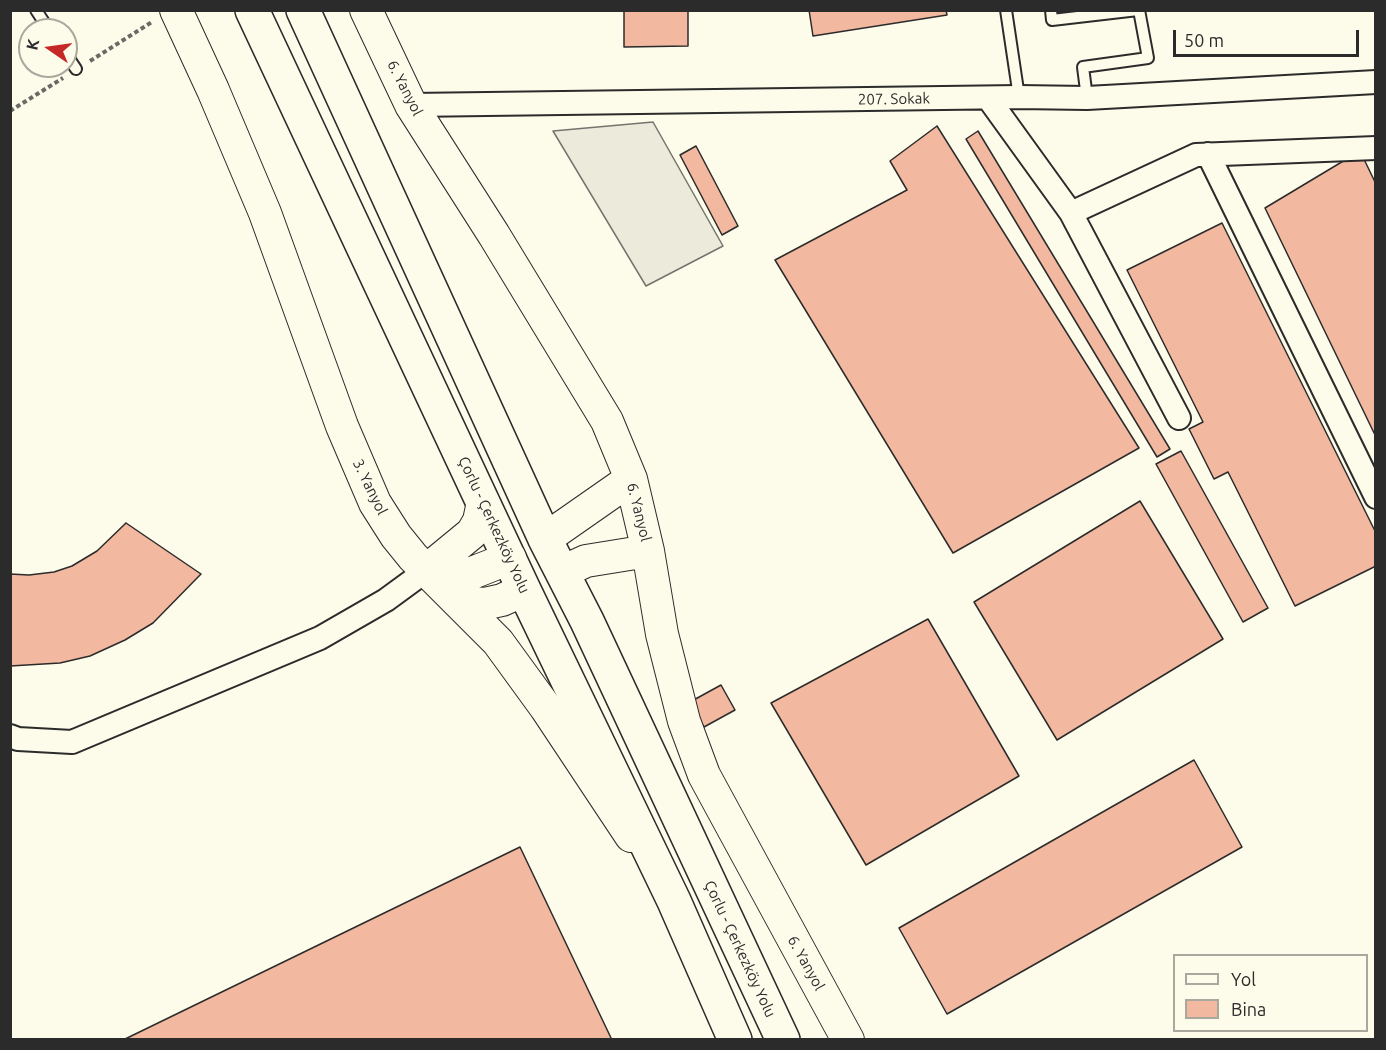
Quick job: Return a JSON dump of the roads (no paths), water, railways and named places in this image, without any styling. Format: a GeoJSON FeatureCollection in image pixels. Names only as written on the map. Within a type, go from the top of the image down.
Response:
{"type":"FeatureCollection","features":[{"type":"Feature","properties":{"kind":"main road","name":"3. Yanyol"},"geometry":{"type":"LineString","coordinates":[[176,10],[265,213],[342,426],[375,502],[396,536],[413,557],[498,642],[546,708],[674,901]]}},
{"type":"Feature","properties":{"kind":"main road","name":"Çorlu - Çerkezköy Yolu"},"geometry":{"type":"LineString","coordinates":[[252,10],[524,590],[674,901],[735,1040]]}},
{"type":"Feature","properties":{"kind":"main road","name":"Çorlu - Çerkezköy Yolu"},"geometry":{"type":"LineString","coordinates":[[303,10],[545,539],[587,621],[783,1040]]}},
{"type":"Feature","properties":{"kind":"main road","name":"6. Yanyol"},"geometry":{"type":"LineString","coordinates":[[366,10],[411,105],[494,235],[607,422],[631,479],[648,550],[662,634],[684,721],[704,776],[848,1040]]}},
{"type":"Feature","properties":{"kind":"main road"},"geometry":{"type":"LineString","coordinates":[[428,570],[452,575],[472,573],[510,558],[545,539],[631,479]]}},
{"type":"Feature","properties":{"kind":"main road"},"geometry":{"type":"LineString","coordinates":[[428,570],[472,533],[479,521],[483,502]]}},
{"type":"Feature","properties":{"kind":"main road"},"geometry":{"type":"LineString","coordinates":[[455,598],[484,604],[502,600],[586,561],[648,550]]}},
{"type":"Feature","properties":{"kind":"street","name":"207. Sokak"},"geometry":{"type":"LineString","coordinates":[[411,105],[1019,96],[1087,98],[1376,82]]}},
{"type":"Feature","properties":{"kind":"street"},"geometry":{"type":"LineString","coordinates":[[988,98],[1071,213],[1179,418]]}},
{"type":"Feature","properties":{"kind":"street"},"geometry":{"type":"LineString","coordinates":[[1071,213],[1196,155],[1376,148]]}},
{"type":"Feature","properties":{"kind":"street"},"geometry":{"type":"LineString","coordinates":[[1208,154],[1376,497]]}},
{"type":"Feature","properties":{"kind":"street"},"geometry":{"type":"LineString","coordinates":[[10,736],[18,739],[72,742],[320,639],[386,600],[428,570]]}},
{"type":"Feature","properties":{"kind":"lane"},"geometry":{"type":"LineString","coordinates":[[1006,10],[1019,96]]}},
{"type":"Feature","properties":{"kind":"lane"},"geometry":{"type":"LineString","coordinates":[[1051,10],[1052,20],[1138,10],[1148,58],[1083,67],[1087,98]]}}]}
